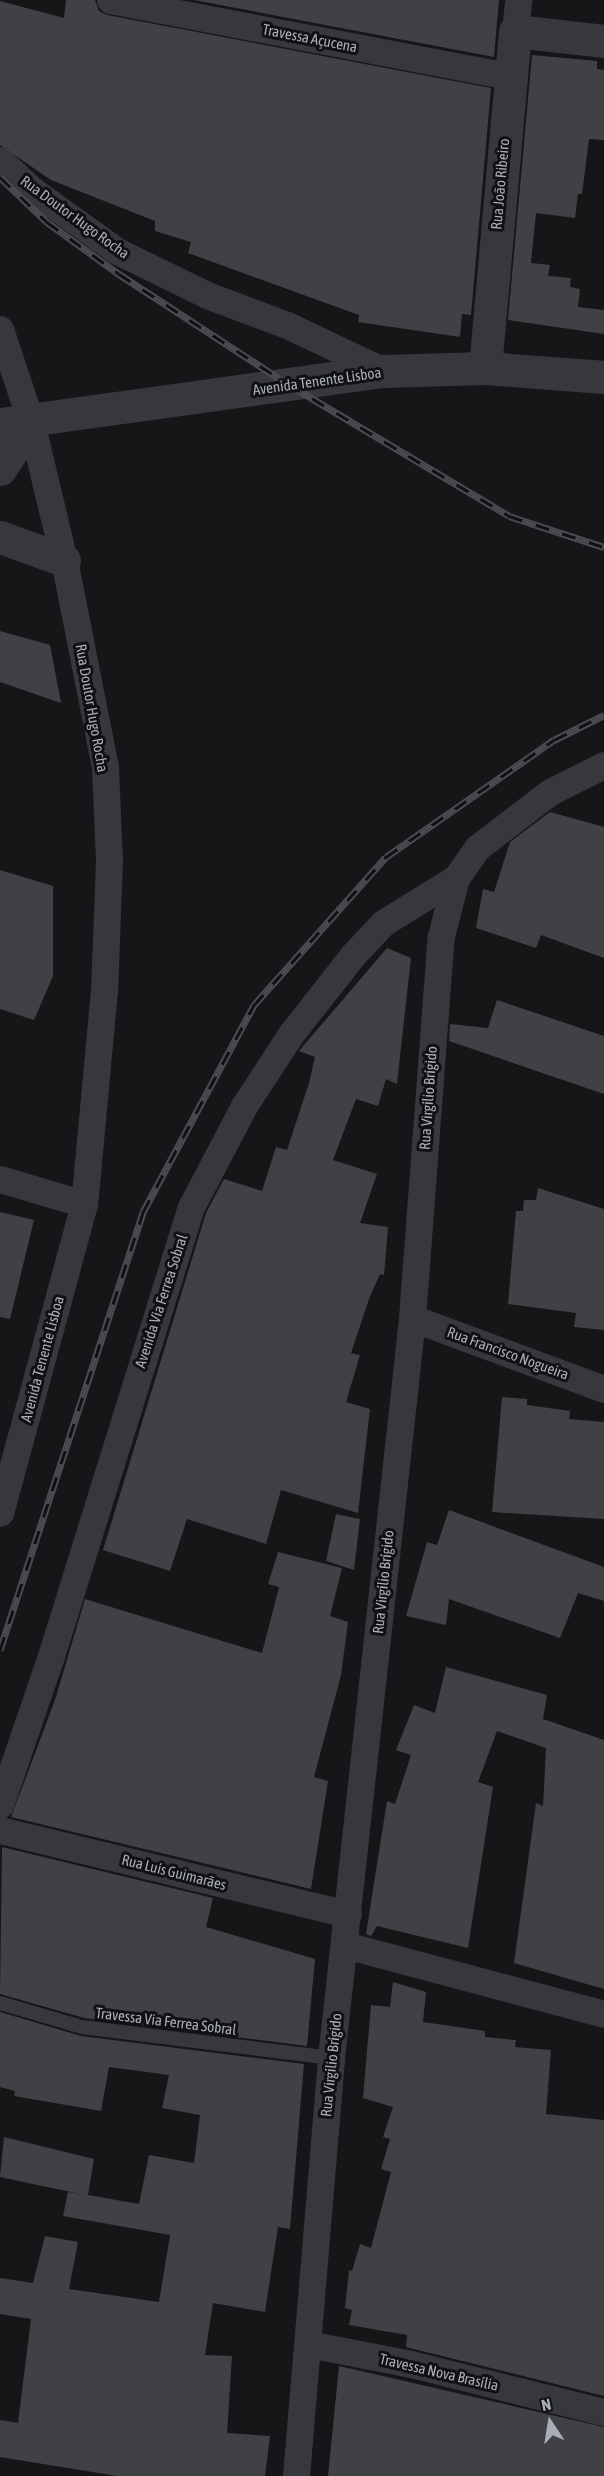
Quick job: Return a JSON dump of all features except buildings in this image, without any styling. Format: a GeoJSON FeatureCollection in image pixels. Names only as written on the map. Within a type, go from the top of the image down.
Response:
{"type":"FeatureCollection","features":[{"type":"Feature","properties":{"kind":"street","name":"Travessa Açucena"},"geometry":{"type":"LineString","coordinates":[[110,0],[510,76]]}},
{"type":"Feature","properties":{"kind":"street","name":"Rua João Ribeiro"},"geometry":{"type":"LineString","coordinates":[[485,368],[517,16]]}},
{"type":"Feature","properties":{"kind":"street"},"geometry":{"type":"LineString","coordinates":[[517,16],[604,41]]}},
{"type":"Feature","properties":{"kind":"street","name":"Rua Doutor Hugo Rocha"},"geometry":{"type":"LineString","coordinates":[[0,160],[32,190],[117,251],[207,295],[287,325],[384,371]]}},
{"type":"Feature","properties":{"kind":"street","name":"Rua Doutor Hugo Rocha"},"geometry":{"type":"LineString","coordinates":[[0,329],[16,423],[64,560],[105,768],[109,861],[104,990],[84,1204]]}},
{"type":"Feature","properties":{"kind":"street","name":"Avenida Tenente Lisboa"},"geometry":{"type":"LineString","coordinates":[[16,423],[384,371],[485,368],[604,376]]}},
{"type":"Feature","properties":{"kind":"street"},"geometry":{"type":"LineString","coordinates":[[0,469],[16,423]]}},
{"type":"Feature","properties":{"kind":"street"},"geometry":{"type":"LineString","coordinates":[[0,537],[64,560]]}},
{"type":"Feature","properties":{"kind":"street","name":"Rua Virgílio Brígido"},"geometry":{"type":"LineString","coordinates":[[296,2476],[331,2058],[412,1318],[441,936],[456,878],[477,848],[515,816],[550,792],[604,765]]}},
{"type":"Feature","properties":{"kind":"street","name":"Avenida Via Ferrea Sobral"},"geometry":{"type":"LineString","coordinates":[[0,1804],[51,1656],[191,1207],[244,1106],[291,1034],[353,955],[383,923],[456,878]]}},
{"type":"Feature","properties":{"kind":"street"},"geometry":{"type":"LineString","coordinates":[[0,1179],[84,1204]]}},
{"type":"Feature","properties":{"kind":"street","name":"Avenida Tenente Lisboa"},"geometry":{"type":"LineString","coordinates":[[0,1513],[84,1204]]}},
{"type":"Feature","properties":{"kind":"street","name":"Rua Francisco Nogueira"},"geometry":{"type":"LineString","coordinates":[[412,1318],[604,1389]]}},
{"type":"Feature","properties":{"kind":"street","name":"Rua Luís Guimarães"},"geometry":{"type":"LineString","coordinates":[[0,1830],[348,1914]]}},
{"type":"Feature","properties":{"kind":"street"},"geometry":{"type":"LineString","coordinates":[[345,1945],[604,2014]]}},
{"type":"Feature","properties":{"kind":"street","name":"Travessa Nova Brasília"},"geometry":{"type":"LineString","coordinates":[[308,2344],[411,2364],[604,2412]]}},
{"type":"Feature","properties":{"kind":"lane","name":"Travessa Via Ferrea Sobral"},"geometry":{"type":"LineString","coordinates":[[0,2002],[82,2026],[331,2058]]}},
{"type":"Feature","properties":{"kind":"railway"},"geometry":{"type":"LineString","coordinates":[[0,177],[47,222],[119,274],[288,384],[509,516],[604,547]]}},
{"type":"Feature","properties":{"kind":"railway"},"geometry":{"type":"LineString","coordinates":[[0,1650],[143,1212],[254,1005],[386,857],[554,740],[604,715]]}}]}
